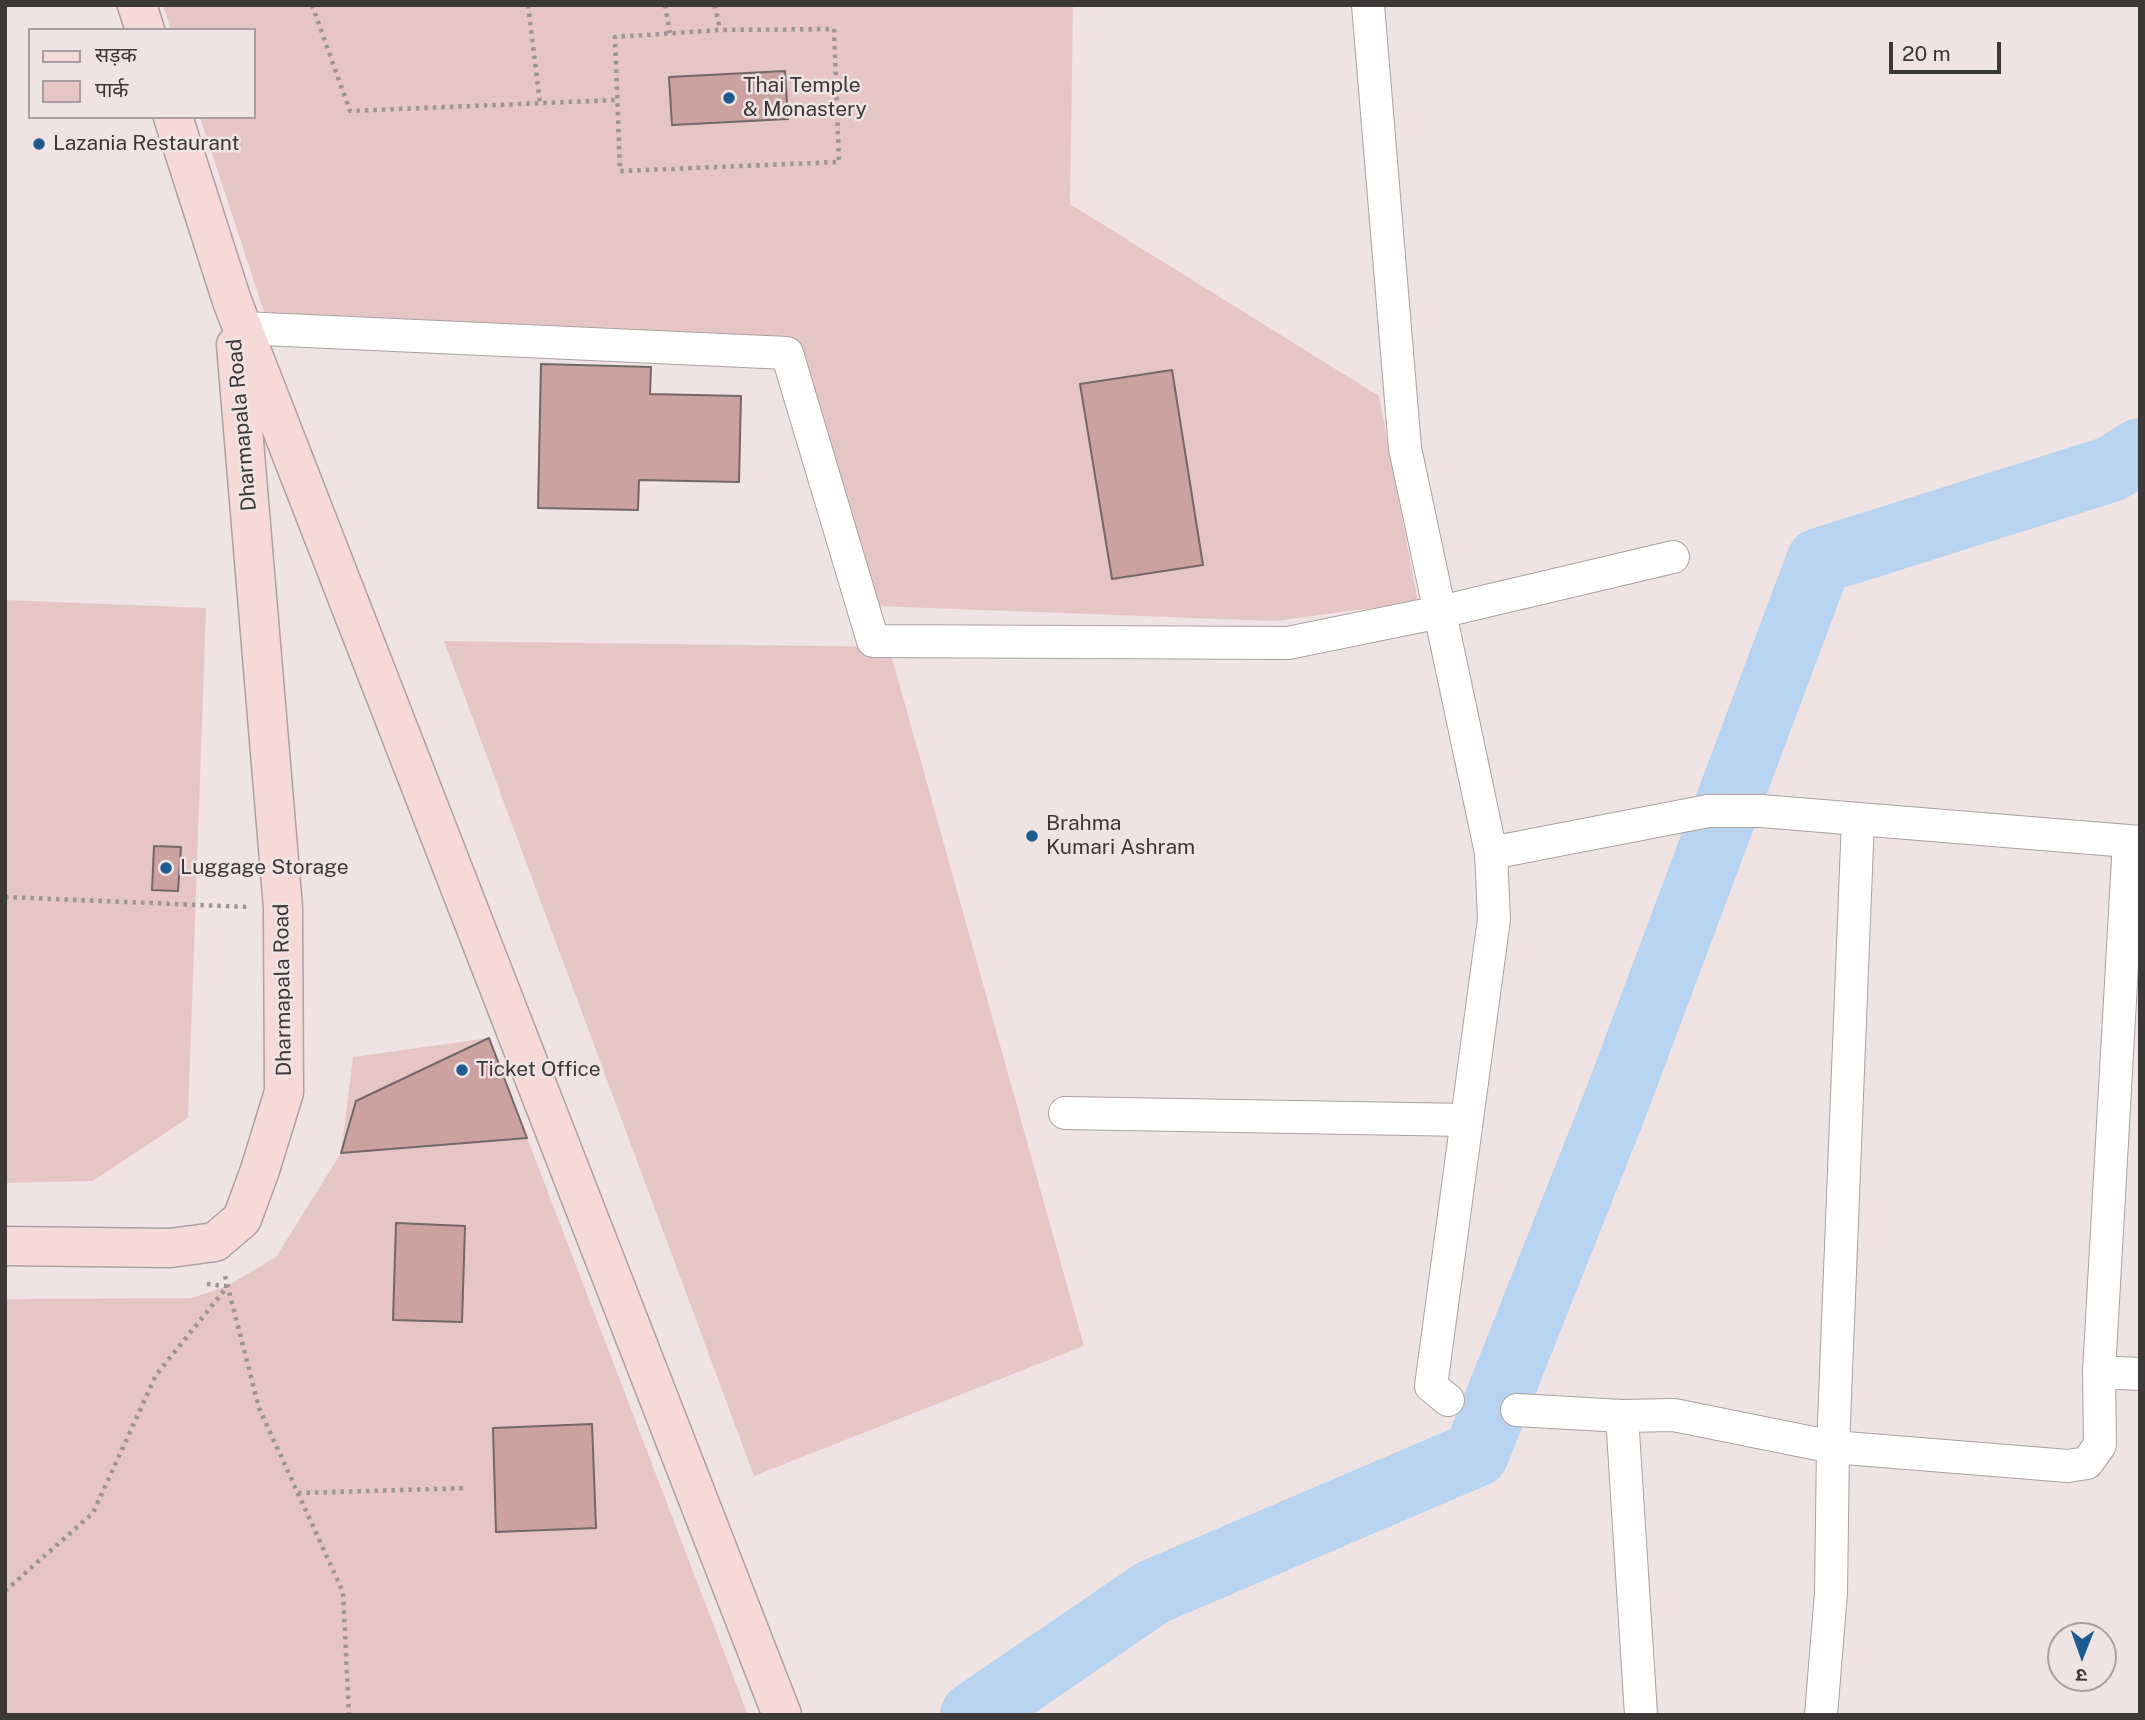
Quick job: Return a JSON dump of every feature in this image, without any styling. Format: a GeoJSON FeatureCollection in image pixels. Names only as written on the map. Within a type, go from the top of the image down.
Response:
{"type":"FeatureCollection","features":[{"type":"Feature","properties":{"kind":"street"},"geometry":{"type":"LineString","coordinates":[[137,5],[144,28]]}},
{"type":"Feature","properties":{"kind":"street"},"geometry":{"type":"LineString","coordinates":[[1368,5],[1405,448],[1491,853],[1494,919],[1431,1386],[1448,1400]]}},
{"type":"Feature","properties":{"kind":"street"},"geometry":{"type":"LineString","coordinates":[[174,119],[237,314],[782,1715]]}},
{"type":"Feature","properties":{"kind":"street"},"geometry":{"type":"LineString","coordinates":[[237,314],[787,353],[873,641],[1288,643],[1440,612],[1673,557]]}},
{"type":"Feature","properties":{"kind":"street","name":"Dharmapala Road"},"geometry":{"type":"LineString","coordinates":[[215,1242],[242,1219],[284,1091],[283,908],[237,314]]}},
{"type":"Feature","properties":{"kind":"street"},"geometry":{"type":"LineString","coordinates":[[1491,853],[1708,811],[1762,811],[2134,841],[2099,1373],[2100,1445],[2087,1463],[2068,1466],[1833,1447],[1674,1415],[1622,1416],[1517,1410]]}},
{"type":"Feature","properties":{"kind":"street"},"geometry":{"type":"LineString","coordinates":[[1821,1715],[1831,1594],[1833,1447],[1858,819]]}},
{"type":"Feature","properties":{"kind":"street"},"geometry":{"type":"LineString","coordinates":[[1065,1113],[1467,1120]]}},
{"type":"Feature","properties":{"kind":"street"},"geometry":{"type":"LineString","coordinates":[[5,1246],[170,1248],[215,1242]]}},
{"type":"Feature","properties":{"kind":"street"},"geometry":{"type":"LineString","coordinates":[[2099,1373],[2140,1374]]}},
{"type":"Feature","properties":{"kind":"street"},"geometry":{"type":"LineString","coordinates":[[1622,1416],[1641,1715]]}},
{"type":"Feature","properties":{"kind":"path"},"geometry":{"type":"LineString","coordinates":[[312,5],[351,111],[617,100]]}},
{"type":"Feature","properties":{"kind":"path"},"geometry":{"type":"LineString","coordinates":[[528,5],[540,103]]}},
{"type":"Feature","properties":{"kind":"path"},"geometry":{"type":"LineString","coordinates":[[665,5],[670,33]]}},
{"type":"Feature","properties":{"kind":"path"},"geometry":{"type":"LineString","coordinates":[[715,5],[720,30]]}},
{"type":"Feature","properties":{"kind":"path"},"geometry":{"type":"LineString","coordinates":[[834,29],[839,162],[620,171],[615,37],[720,30],[834,29]]}},
{"type":"Feature","properties":{"kind":"path"},"geometry":{"type":"LineString","coordinates":[[5,897],[283,908]]}},
{"type":"Feature","properties":{"kind":"path"},"geometry":{"type":"LineString","coordinates":[[215,1242],[259,1408],[343,1592],[348,1715]]}},
{"type":"Feature","properties":{"kind":"path"},"geometry":{"type":"LineString","coordinates":[[5,1591],[93,1513],[156,1375],[227,1286]]}},
{"type":"Feature","properties":{"kind":"path"},"geometry":{"type":"LineString","coordinates":[[298,1493],[468,1488]]}},
{"type":"Feature","properties":{"kind":"green space"},"geometry":{"type":"Polygon","coordinates":[[[163,5],[1073,5],[1070,204],[1379,396],[1418,602],[1275,621],[876,606],[789,341],[271,333],[201,119],[256,119],[256,28],[170,28],[163,5]]]}},
{"type":"Feature","properties":{"kind":"green space"},"geometry":{"type":"Polygon","coordinates":[[[5,600],[206,608],[188,1118],[93,1181],[5,1183],[5,600]]]}},
{"type":"Feature","properties":{"kind":"green space"},"geometry":{"type":"Polygon","coordinates":[[[444,641],[889,647],[1084,1346],[754,1476],[444,641]]]}},
{"type":"Feature","properties":{"kind":"green space"},"geometry":{"type":"Polygon","coordinates":[[[489,1038],[748,1715],[5,1715],[5,1299],[192,1298],[227,1286],[276,1257],[341,1153],[353,1057],[489,1038]]]}},
{"type":"Feature","properties":{"kind":"building","name":"Thai Temple & Monastery"},"geometry":{"type":"Polygon","coordinates":[[[785,71],[788,119],[672,125],[669,77],[785,71]]]}},
{"type":"Feature","properties":{"kind":"building"},"geometry":{"type":"Polygon","coordinates":[[[541,364],[651,367],[650,394],[741,396],[739,482],[639,480],[638,510],[538,508],[541,364]]]}},
{"type":"Feature","properties":{"kind":"building"},"geometry":{"type":"Polygon","coordinates":[[[1172,370],[1203,565],[1112,579],[1080,384],[1172,370]]]}},
{"type":"Feature","properties":{"kind":"building","name":"Luggage Storage"},"geometry":{"type":"Polygon","coordinates":[[[154,846],[181,847],[178,891],[152,890],[154,846]]]}},
{"type":"Feature","properties":{"kind":"building","name":"Ticket Office"},"geometry":{"type":"Polygon","coordinates":[[[489,1038],[527,1138],[341,1153],[356,1101],[489,1038]]]}},
{"type":"Feature","properties":{"kind":"building"},"geometry":{"type":"Polygon","coordinates":[[[396,1223],[465,1226],[462,1322],[393,1320],[396,1223]]]}},
{"type":"Feature","properties":{"kind":"building"},"geometry":{"type":"Polygon","coordinates":[[[592,1424],[596,1528],[496,1532],[493,1428],[592,1424]]]}},
{"type":"Feature","properties":{"kind":"waterway"},"geometry":{"type":"LineString","coordinates":[[973,1715],[1153,1592],[1476,1454],[1615,1105],[1819,561],[2111,469],[2140,451]]}},
{"type":"Feature","properties":{"kind":"place","name":"Thai Temple & Monastery"},"geometry":{"type":"Point","coordinates":[729,98]}},
{"type":"Feature","properties":{"kind":"place","name":"Lazania Restaurant"},"geometry":{"type":"Point","coordinates":[39,144]}},
{"type":"Feature","properties":{"kind":"place","name":"Brahma Kumari Ashram"},"geometry":{"type":"Point","coordinates":[1032,836]}},
{"type":"Feature","properties":{"kind":"place","name":"Luggage Storage"},"geometry":{"type":"Point","coordinates":[166,868]}},
{"type":"Feature","properties":{"kind":"place","name":"Ticket Office"},"geometry":{"type":"Point","coordinates":[462,1070]}}]}
